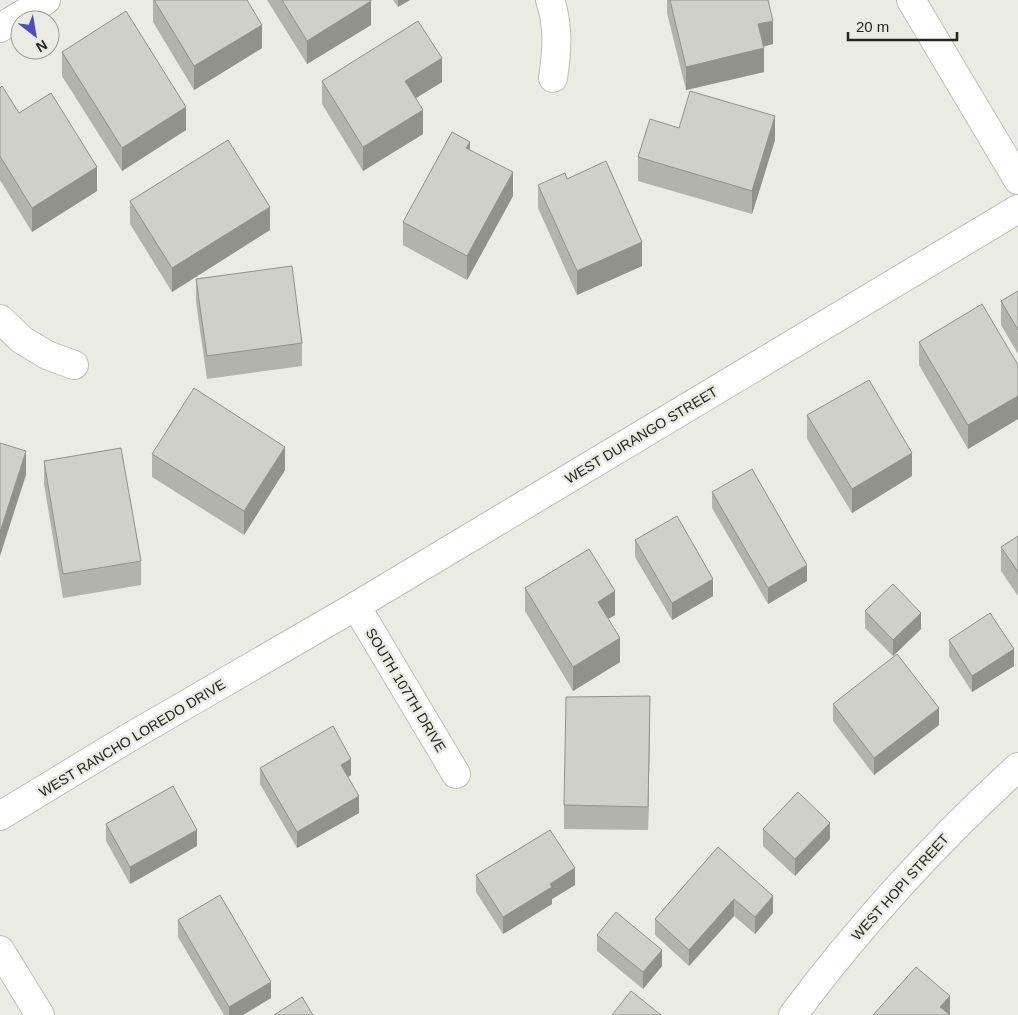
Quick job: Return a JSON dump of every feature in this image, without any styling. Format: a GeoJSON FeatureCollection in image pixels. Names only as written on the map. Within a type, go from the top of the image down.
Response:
{"type":"FeatureCollection","features":[{"type":"Feature","properties":{"kind":"street"},"geometry":{"type":"LineString","coordinates":[[0,28],[46,0]]}},
{"type":"Feature","properties":{"kind":"street"},"geometry":{"type":"LineString","coordinates":[[550,0],[556,29],[557,54],[553,78]]}},
{"type":"Feature","properties":{"kind":"street"},"geometry":{"type":"LineString","coordinates":[[911,0],[1018,180]]}},
{"type":"Feature","properties":{"kind":"street","name":"WEST DURANGO STREET"},"geometry":{"type":"LineString","coordinates":[[264,660],[1018,209]]}},
{"type":"Feature","properties":{"kind":"street"},"geometry":{"type":"LineString","coordinates":[[0,319],[22,340],[47,356],[74,365]]}},
{"type":"Feature","properties":{"kind":"street","name":"SOUTH 107TH DRIVE"},"geometry":{"type":"LineString","coordinates":[[356,606],[456,774]]}},
{"type":"Feature","properties":{"kind":"street","name":"WEST RANCHO LOREDO DRIVE"},"geometry":{"type":"LineString","coordinates":[[0,816],[130,737],[264,660]]}},
{"type":"Feature","properties":{"kind":"street","name":"WEST HOPI STREET"},"geometry":{"type":"LineString","coordinates":[[793,1015],[850,942],[895,890],[979,803],[1018,768]]}},
{"type":"Feature","properties":{"kind":"street"},"geometry":{"type":"LineString","coordinates":[[0,950],[40,1015]]}},
{"type":"Feature","properties":{"kind":"building"},"geometry":{"type":"Polygon","coordinates":[[[154,0],[247,0],[262,25],[194,66],[154,0]]]}},
{"type":"Feature","properties":{"kind":"building"},"geometry":{"type":"Polygon","coordinates":[[[282,0],[371,0],[371,1],[307,41],[282,0]]]}},
{"type":"Feature","properties":{"kind":"building"},"geometry":{"type":"Polygon","coordinates":[[[670,0],[768,0],[773,21],[758,24],[764,48],[686,67],[670,0]]]}},
{"type":"Feature","properties":{"kind":"building"},"geometry":{"type":"Polygon","coordinates":[[[126,11],[186,107],[122,148],[62,52],[126,11]]]}},
{"type":"Feature","properties":{"kind":"building"},"geometry":{"type":"Polygon","coordinates":[[[418,21],[442,58],[405,81],[423,110],[363,147],[322,81],[418,21]]]}},
{"type":"Feature","properties":{"kind":"building"},"geometry":{"type":"Polygon","coordinates":[[[2,86],[19,113],[51,93],[97,167],[32,208],[0,156],[0,88],[2,86]]]}},
{"type":"Feature","properties":{"kind":"building"},"geometry":{"type":"Polygon","coordinates":[[[690,91],[775,116],[752,191],[638,157],[650,119],[679,128],[690,91]]]}},
{"type":"Feature","properties":{"kind":"building"},"geometry":{"type":"Polygon","coordinates":[[[452,132],[470,142],[466,148],[513,172],[467,256],[403,222],[452,132]]]}},
{"type":"Feature","properties":{"kind":"building"},"geometry":{"type":"Polygon","coordinates":[[[228,140],[270,207],[172,268],[130,201],[228,140]]]}},
{"type":"Feature","properties":{"kind":"building"},"geometry":{"type":"Polygon","coordinates":[[[606,161],[642,242],[577,271],[538,185],[565,173],[567,179],[606,161]]]}},
{"type":"Feature","properties":{"kind":"building"},"geometry":{"type":"Polygon","coordinates":[[[292,266],[302,343],[207,356],[196,279],[292,266]]]}},
{"type":"Feature","properties":{"kind":"building"},"geometry":{"type":"Polygon","coordinates":[[[1018,291],[1018,330],[1001,301],[1018,291]]]}},
{"type":"Feature","properties":{"kind":"building"},"geometry":{"type":"Polygon","coordinates":[[[982,304],[1018,365],[1018,396],[968,425],[919,342],[982,304]]]}},
{"type":"Feature","properties":{"kind":"building"},"geometry":{"type":"Polygon","coordinates":[[[869,380],[912,453],[852,489],[807,415],[869,380]]]}},
{"type":"Feature","properties":{"kind":"building"},"geometry":{"type":"Polygon","coordinates":[[[194,388],[285,447],[244,511],[152,454],[194,388]]]}},
{"type":"Feature","properties":{"kind":"building"},"geometry":{"type":"Polygon","coordinates":[[[0,443],[26,451],[0,532],[0,443]]]}},
{"type":"Feature","properties":{"kind":"building"},"geometry":{"type":"Polygon","coordinates":[[[121,448],[141,561],[63,574],[44,461],[121,448]]]}},
{"type":"Feature","properties":{"kind":"building"},"geometry":{"type":"Polygon","coordinates":[[[752,469],[807,565],[768,588],[712,492],[752,469]]]}},
{"type":"Feature","properties":{"kind":"building"},"geometry":{"type":"Polygon","coordinates":[[[677,516],[713,579],[672,603],[635,540],[677,516]]]}},
{"type":"Feature","properties":{"kind":"building"},"geometry":{"type":"Polygon","coordinates":[[[1018,536],[1018,572],[1001,547],[1018,536]]]}},
{"type":"Feature","properties":{"kind":"building"},"geometry":{"type":"Polygon","coordinates":[[[589,549],[615,591],[598,602],[620,638],[573,667],[525,588],[589,549]]]}},
{"type":"Feature","properties":{"kind":"building"},"geometry":{"type":"Polygon","coordinates":[[[893,584],[921,613],[893,640],[865,611],[893,584]]]}},
{"type":"Feature","properties":{"kind":"building"},"geometry":{"type":"Polygon","coordinates":[[[990,613],[1014,649],[972,676],[949,640],[990,613]]]}},
{"type":"Feature","properties":{"kind":"building"},"geometry":{"type":"Polygon","coordinates":[[[897,654],[939,708],[874,758],[833,704],[897,654]]]}},
{"type":"Feature","properties":{"kind":"building"},"geometry":{"type":"Polygon","coordinates":[[[650,696],[648,807],[564,805],[566,697],[650,696]]]}},
{"type":"Feature","properties":{"kind":"building"},"geometry":{"type":"Polygon","coordinates":[[[333,726],[351,759],[341,765],[359,796],[297,832],[260,768],[333,726]]]}},
{"type":"Feature","properties":{"kind":"building"},"geometry":{"type":"Polygon","coordinates":[[[173,786],[197,830],[130,867],[106,824],[173,786]]]}},
{"type":"Feature","properties":{"kind":"building"},"geometry":{"type":"Polygon","coordinates":[[[798,792],[830,823],[795,859],[763,829],[798,792]]]}},
{"type":"Feature","properties":{"kind":"building"},"geometry":{"type":"Polygon","coordinates":[[[550,830],[575,868],[550,884],[552,887],[503,917],[476,875],[550,830]]]}},
{"type":"Feature","properties":{"kind":"building"},"geometry":{"type":"Polygon","coordinates":[[[718,847],[773,896],[755,917],[734,899],[689,950],[655,919],[718,847]]]}},
{"type":"Feature","properties":{"kind":"building"},"geometry":{"type":"Polygon","coordinates":[[[220,895],[271,982],[229,1007],[178,920],[220,895]]]}},
{"type":"Feature","properties":{"kind":"building"},"geometry":{"type":"Polygon","coordinates":[[[616,912],[662,950],[643,972],[597,935],[616,912]]]}},
{"type":"Feature","properties":{"kind":"building"},"geometry":{"type":"Polygon","coordinates":[[[916,967],[950,996],[940,1007],[950,1015],[873,1015],[916,967]]]}},
{"type":"Feature","properties":{"kind":"building"},"geometry":{"type":"Polygon","coordinates":[[[631,991],[661,1015],[612,1015],[631,991]]]}},
{"type":"Feature","properties":{"kind":"building"},"geometry":{"type":"Polygon","coordinates":[[[302,997],[313,1015],[274,1015],[302,997]]]}}]}
